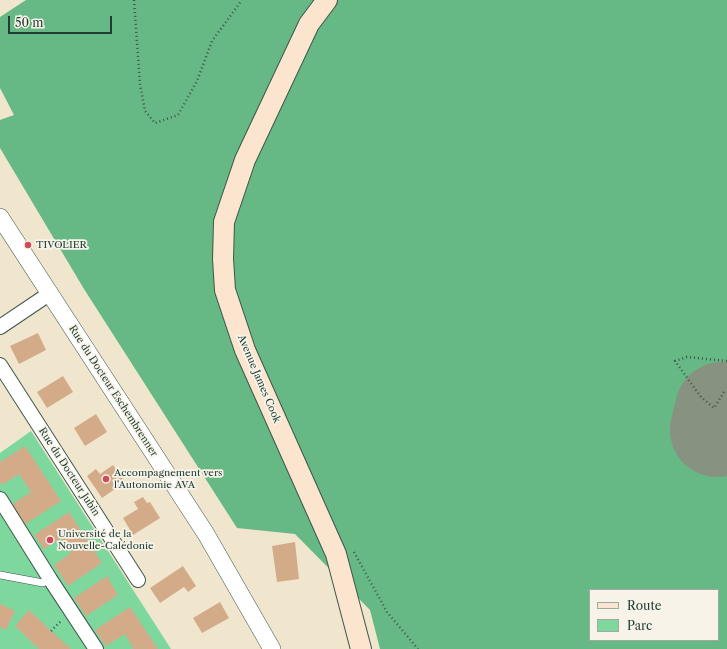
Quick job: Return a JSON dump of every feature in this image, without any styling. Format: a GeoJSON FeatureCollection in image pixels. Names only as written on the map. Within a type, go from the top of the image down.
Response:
{"type":"FeatureCollection","features":[{"type":"Feature","properties":{"kind":"main road","name":"Avenue James Cook"},"geometry":{"type":"LineString","coordinates":[[327,0],[309,24],[245,160],[224,222],[223,259],[225,290],[245,350],[336,554],[361,649]]}},
{"type":"Feature","properties":{"kind":"street","name":"Rue du Docteur Eschembrenner"},"geometry":{"type":"LineString","coordinates":[[0,217],[206,534],[272,649]]}},
{"type":"Feature","properties":{"kind":"street"},"geometry":{"type":"LineString","coordinates":[[0,327],[49,294]]}},
{"type":"Feature","properties":{"kind":"street","name":"Rue du Docteur Jubin"},"geometry":{"type":"LineString","coordinates":[[0,366],[138,580]]}},
{"type":"Feature","properties":{"kind":"street"},"geometry":{"type":"LineString","coordinates":[[0,498],[50,579],[96,649]]}},
{"type":"Feature","properties":{"kind":"lane"},"geometry":{"type":"LineString","coordinates":[[0,575],[43,583],[50,579]]}},
{"type":"Feature","properties":{"kind":"path"},"geometry":{"type":"LineString","coordinates":[[134,0],[145,111],[155,123],[178,115],[197,81],[212,41],[242,0]]}},
{"type":"Feature","properties":{"kind":"path"},"geometry":{"type":"LineString","coordinates":[[724,392],[714,408],[701,397],[675,361],[687,357],[727,361]]}},
{"type":"Feature","properties":{"kind":"path"},"geometry":{"type":"LineString","coordinates":[[353,550],[387,612],[418,649]]}},
{"type":"Feature","properties":{"kind":"green space"},"geometry":{"type":"Polygon","coordinates":[[[26,0],[727,0],[727,649],[380,649],[370,610],[295,534],[237,528],[84,289],[0,148],[0,120],[14,115],[0,88],[0,17],[26,0]]]}},
{"type":"Feature","properties":{"kind":"green space","name":"Université de la Nouvelle-Calédonie"},"geometry":{"type":"Polygon","coordinates":[[[31,431],[171,649],[0,649],[0,453],[31,431]]]}},
{"type":"Feature","properties":{"kind":"building"},"geometry":{"type":"Polygon","coordinates":[[[38,333],[46,350],[19,364],[10,346],[38,333]]]}},
{"type":"Feature","properties":{"kind":"building"},"geometry":{"type":"Polygon","coordinates":[[[63,376],[73,392],[47,408],[37,392],[63,376]]]}},
{"type":"Feature","properties":{"kind":"building"},"geometry":{"type":"Polygon","coordinates":[[[96,414],[107,432],[85,446],[74,428],[96,414]]]}},
{"type":"Feature","properties":{"kind":"building"},"geometry":{"type":"Polygon","coordinates":[[[25,446],[61,501],[24,525],[11,505],[31,492],[19,474],[2,485],[0,482],[0,462],[25,446]]]}},
{"type":"Feature","properties":{"kind":"building","name":"Accompagnement vers l'Autonomie AVA"},"geometry":{"type":"Polygon","coordinates":[[[113,465],[125,482],[102,498],[87,476],[96,469],[100,474],[113,465]]]}},
{"type":"Feature","properties":{"kind":"building"},"geometry":{"type":"Polygon","coordinates":[[[143,497],[147,503],[150,502],[160,518],[133,535],[123,518],[138,509],[134,502],[143,497]]]}},
{"type":"Feature","properties":{"kind":"building"},"geometry":{"type":"Polygon","coordinates":[[[69,512],[102,563],[68,586],[54,565],[71,553],[61,538],[44,549],[34,535],[69,512]]]}},
{"type":"Feature","properties":{"kind":"building"},"geometry":{"type":"Polygon","coordinates":[[[295,542],[299,579],[277,582],[272,546],[295,542]]]}},
{"type":"Feature","properties":{"kind":"building"},"geometry":{"type":"Polygon","coordinates":[[[183,566],[196,586],[188,592],[184,587],[160,603],[150,588],[183,566]]]}},
{"type":"Feature","properties":{"kind":"building"},"geometry":{"type":"Polygon","coordinates":[[[107,576],[118,595],[86,616],[74,598],[107,576]]]}},
{"type":"Feature","properties":{"kind":"building"},"geometry":{"type":"Polygon","coordinates":[[[220,602],[229,618],[202,633],[193,618],[220,602]]]}},
{"type":"Feature","properties":{"kind":"building"},"geometry":{"type":"Polygon","coordinates":[[[0,604],[15,611],[6,630],[0,627],[0,604]]]}},
{"type":"Feature","properties":{"kind":"building"},"geometry":{"type":"Polygon","coordinates":[[[130,607],[158,649],[132,649],[133,648],[125,634],[106,646],[95,630],[130,607]]]}},
{"type":"Feature","properties":{"kind":"building"},"geometry":{"type":"Polygon","coordinates":[[[29,610],[71,649],[39,649],[15,626],[29,610]]]}},
{"type":"Feature","properties":{"kind":"runway"},"geometry":{"type":"LineString","coordinates":[[717,430],[722,409]]}},
{"type":"Feature","properties":{"kind":"place","name":"TIVOLIER"},"geometry":{"type":"Point","coordinates":[28,245]}},
{"type":"Feature","properties":{"kind":"place","name":"Accompagnement vers l'Autonomie AVA"},"geometry":{"type":"Point","coordinates":[106,479]}},
{"type":"Feature","properties":{"kind":"place","name":"Université de la Nouvelle-Calédonie"},"geometry":{"type":"Point","coordinates":[50,540]}}]}
